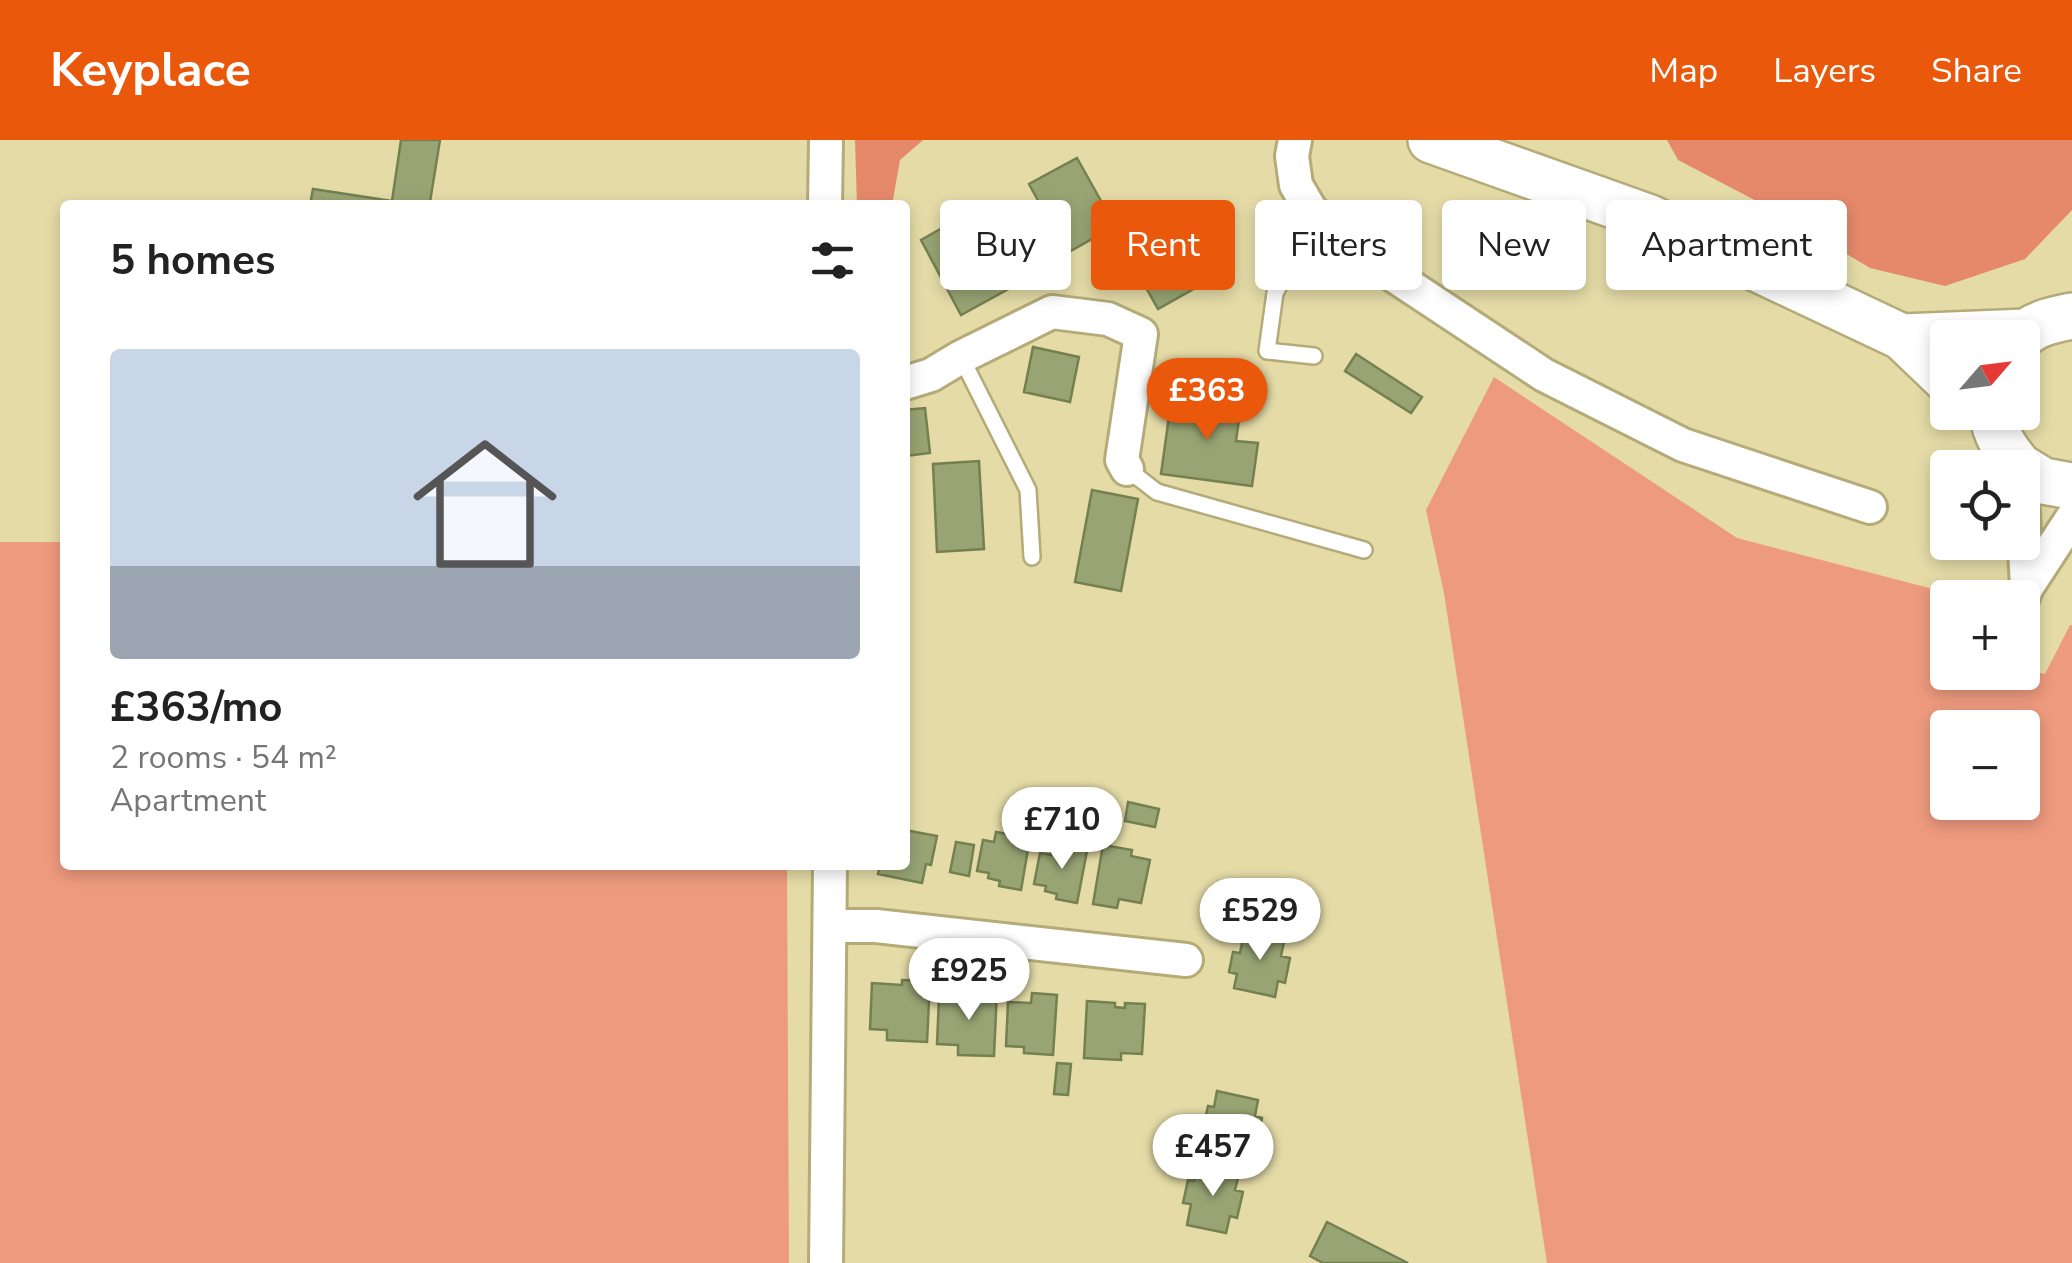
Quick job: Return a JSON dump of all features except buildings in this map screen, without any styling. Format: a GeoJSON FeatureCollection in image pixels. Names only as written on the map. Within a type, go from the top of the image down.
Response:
{"type":"FeatureCollection","features":[{"type":"Feature","properties":{"kind":"street"},"geometry":{"type":"LineString","coordinates":[[825,200],[826,140]]}},
{"type":"Feature","properties":{"kind":"street"},"geometry":{"type":"LineString","coordinates":[[1295,140],[1292,156],[1296,185],[1305,200]]}},
{"type":"Feature","properties":{"kind":"street"},"geometry":{"type":"LineString","coordinates":[[1431,140],[1650,218],[1902,337],[1930,364]]}},
{"type":"Feature","properties":{"kind":"street"},"geometry":{"type":"LineString","coordinates":[[1416,290],[1544,374],[1683,445],[1870,507]]}},
{"type":"Feature","properties":{"kind":"street"},"geometry":{"type":"LineString","coordinates":[[910,381],[931,375],[1052,312],[1108,319],[1141,334],[1122,460],[1127,469]]}},
{"type":"Feature","properties":{"kind":"street"},"geometry":{"type":"LineString","coordinates":[[1902,337],[2048,319]]}},
{"type":"Feature","properties":{"kind":"street"},"geometry":{"type":"LineString","coordinates":[[2040,479],[2072,486]]}},
{"type":"Feature","properties":{"kind":"street"},"geometry":{"type":"LineString","coordinates":[[2032,580],[2072,518]]}},
{"type":"Feature","properties":{"kind":"street"},"geometry":{"type":"LineString","coordinates":[[826,1263],[830,870]]}},
{"type":"Feature","properties":{"kind":"street"},"geometry":{"type":"LineString","coordinates":[[830,926],[876,926],[1186,960]]}},
{"type":"Feature","properties":{"kind":"lane"},"geometry":{"type":"LineString","coordinates":[[1277,290],[1267,352],[1314,356]]}},
{"type":"Feature","properties":{"kind":"lane"},"geometry":{"type":"LineString","coordinates":[[961,357],[1028,490],[1032,558]]}},
{"type":"Feature","properties":{"kind":"lane"},"geometry":{"type":"LineString","coordinates":[[1127,469],[1157,492],[1364,550]]}},
{"type":"Feature","properties":{"kind":"shaded area"},"geometry":{"type":"Polygon","coordinates":[[[855,140],[923,140],[900,160],[893,200],[857,200],[855,140]]]}},
{"type":"Feature","properties":{"kind":"shaded area"},"geometry":{"type":"Polygon","coordinates":[[[1667,140],[2072,140],[2072,210],[2025,259],[1945,286],[1870,268],[1847,254],[1847,200],[1755,200],[1678,160],[1667,140]]]}},
{"type":"Feature","properties":{"kind":"shaded area"},"geometry":{"type":"Polygon","coordinates":[[[1494,377],[1737,538],[1930,588],[1930,690],[2040,690],[2040,673],[2045,674],[2072,625],[2072,1263],[1547,1263],[1444,593],[1426,510],[1494,377]]]}},
{"type":"Feature","properties":{"kind":"shaded area"},"geometry":{"type":"Polygon","coordinates":[[[0,542],[60,542],[60,870],[787,870],[789,1263],[0,1263],[0,542]]]}}]}
